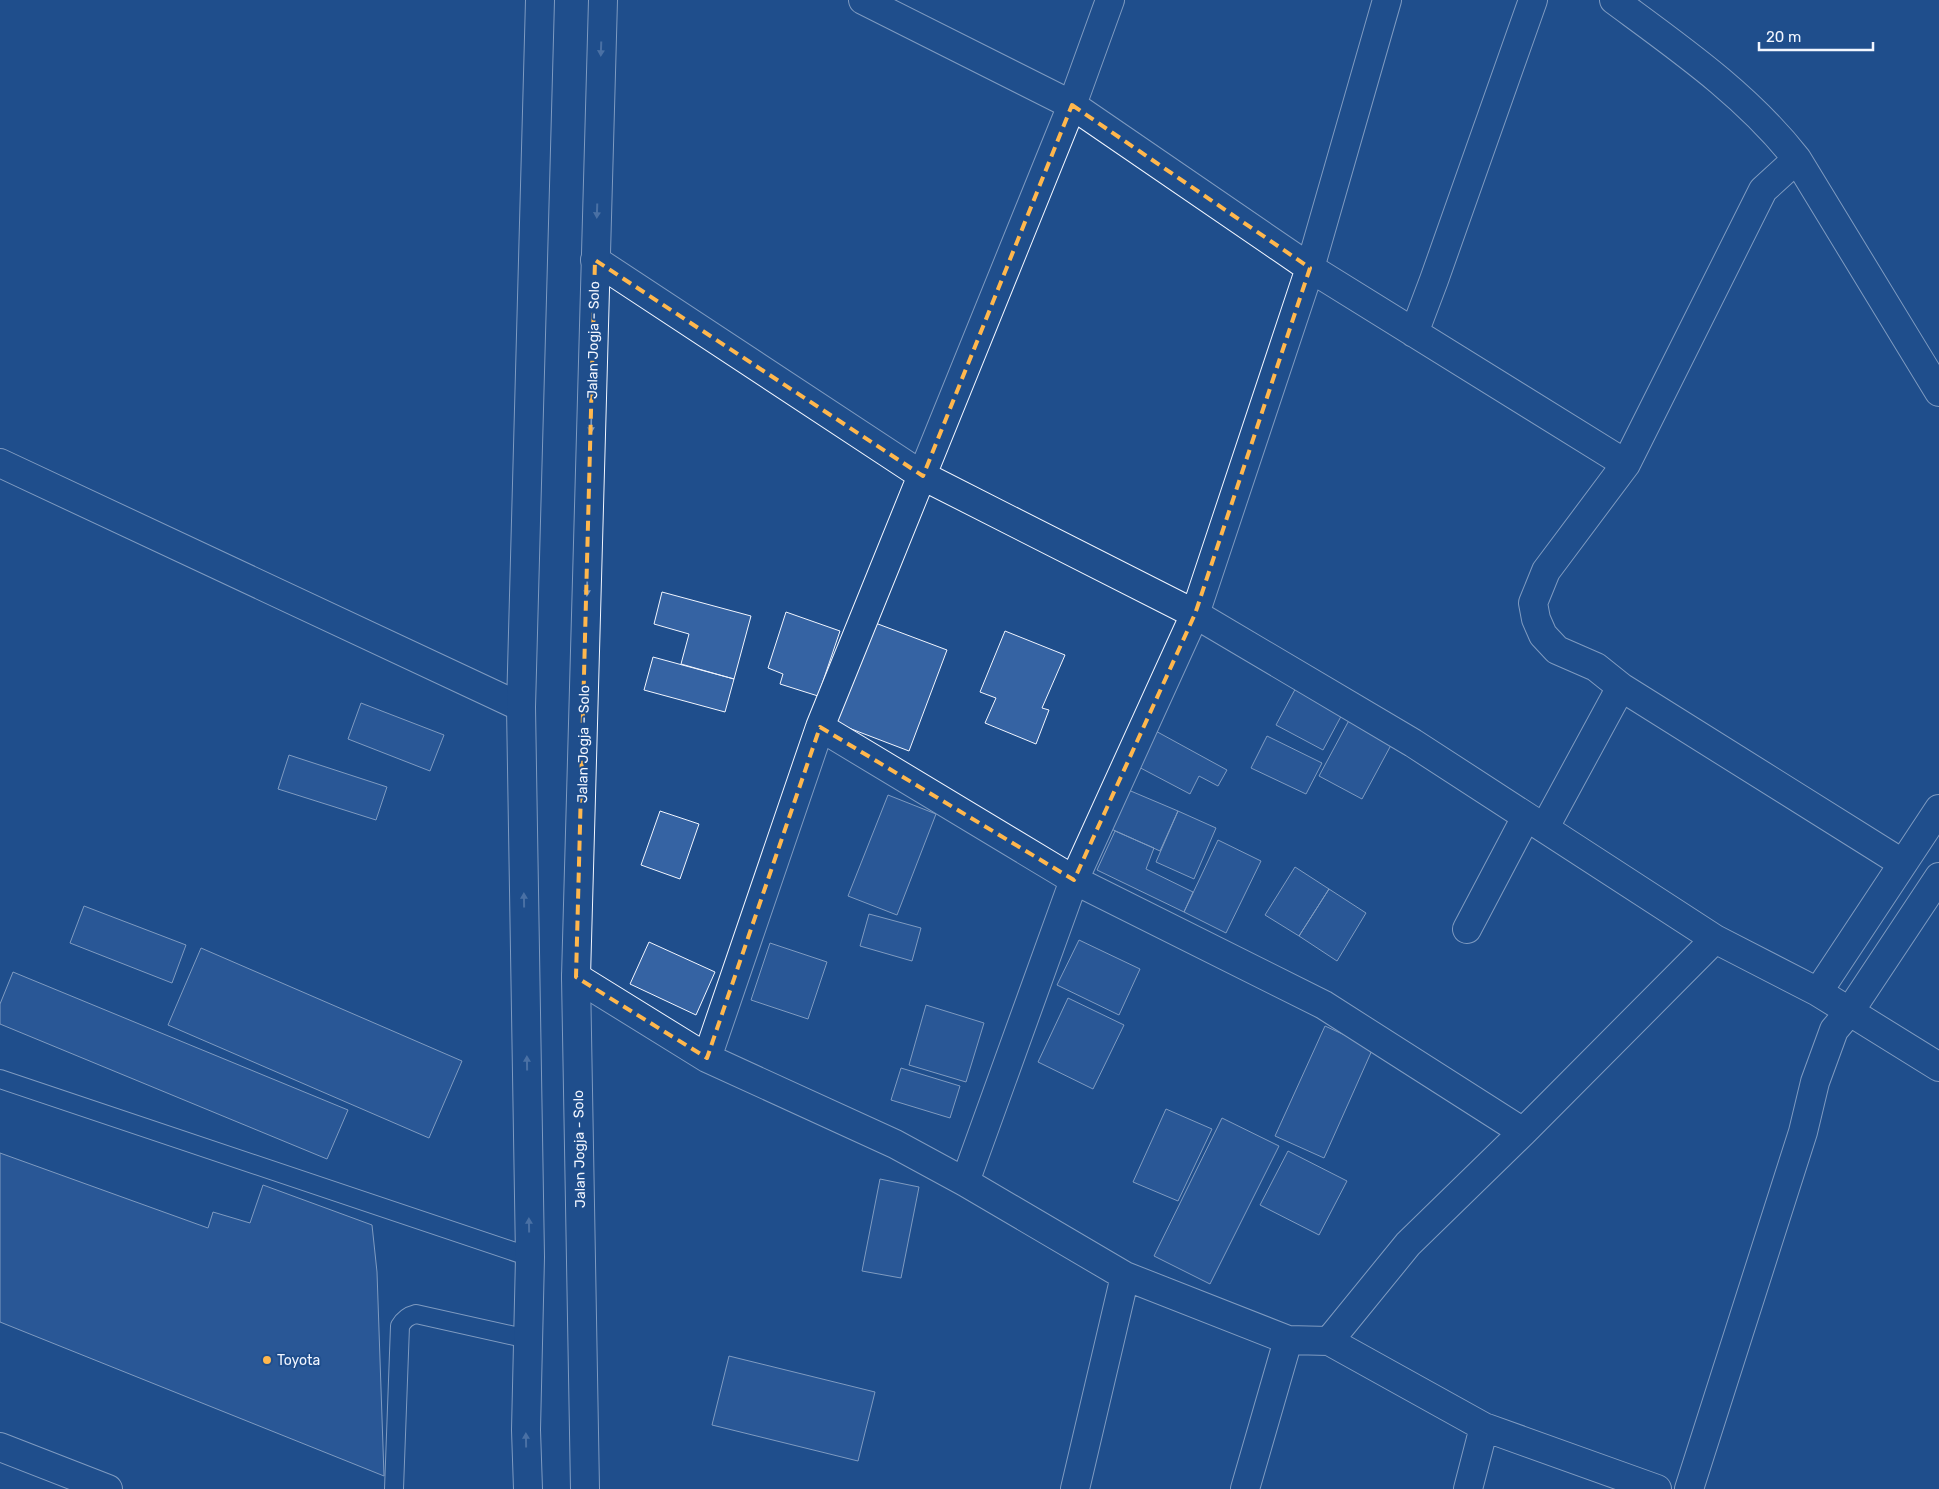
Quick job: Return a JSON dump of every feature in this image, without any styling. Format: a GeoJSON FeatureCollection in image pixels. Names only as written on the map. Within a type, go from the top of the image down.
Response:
{"type":"FeatureCollection","features":[{"type":"Feature","properties":{"kind":"main road"},"geometry":{"type":"LineString","coordinates":[[528,1489],[526,1430],[530,1257],[521,707],[540,0]]}},
{"type":"Feature","properties":{"kind":"main road","name":"Jalan Jogja - Solo"},"geometry":{"type":"LineString","coordinates":[[585,1489],[576,977],[603,0]]}},
{"type":"Feature","properties":{"kind":"main road"},"geometry":{"type":"LineString","coordinates":[[863,0],[1072,105],[1310,268],[1626,464]]}},
{"type":"Feature","properties":{"kind":"main road"},"geometry":{"type":"LineString","coordinates":[[707,1058],[820,727],[1072,105],[1110,0]]}},
{"type":"Feature","properties":{"kind":"main road"},"geometry":{"type":"LineString","coordinates":[[965,1182],[1074,880],[1195,614],[1310,268],[1386,0]]}},
{"type":"Feature","properties":{"kind":"main road"},"geometry":{"type":"LineString","coordinates":[[1414,332],[1533,0]]}},
{"type":"Feature","properties":{"kind":"main road"},"geometry":{"type":"LineString","coordinates":[[1614,0],[1700,64],[1778,134],[1797,159],[1939,392]]}},
{"type":"Feature","properties":{"kind":"main road"},"geometry":{"type":"LineString","coordinates":[[1797,159],[1763,190],[1626,464],[1546,571],[1533,603],[1536,619],[1543,635],[1557,650],[1596,667],[1620,687],[1902,863]]}},
{"type":"Feature","properties":{"kind":"main road"},"geometry":{"type":"LineString","coordinates":[[595,260],[923,476],[1195,614],[1413,743],[1716,939],[1818,992],[1939,1067]]}},
{"type":"Feature","properties":{"kind":"main road"},"geometry":{"type":"LineString","coordinates":[[0,463],[521,707]]}},
{"type":"Feature","properties":{"kind":"main road"},"geometry":{"type":"LineString","coordinates":[[1467,929],[1620,687]]}},
{"type":"Feature","properties":{"kind":"main road"},"geometry":{"type":"LineString","coordinates":[[820,727],[1074,880],[1324,1005],[1524,1132]]}},
{"type":"Feature","properties":{"kind":"main road"},"geometry":{"type":"LineString","coordinates":[[1818,992],[1939,809]]}},
{"type":"Feature","properties":{"kind":"main road"},"geometry":{"type":"LineString","coordinates":[[1689,1489],[1800,1142],[1815,1082],[1834,1030],[1850,1011],[1939,877]]}},
{"type":"Feature","properties":{"kind":"main road"},"geometry":{"type":"LineString","coordinates":[[1329,1341],[1408,1244],[1524,1132],[1716,939]]}},
{"type":"Feature","properties":{"kind":"main road"},"geometry":{"type":"LineString","coordinates":[[576,977],[707,1058],[895,1144],[965,1182],[1125,1276],[1288,1340],[1329,1341],[1484,1427],[1657,1489]]}},
{"type":"Feature","properties":{"kind":"main road"},"geometry":{"type":"LineString","coordinates":[[1075,1489],[1125,1276]]}},
{"type":"Feature","properties":{"kind":"main road"},"geometry":{"type":"LineString","coordinates":[[1245,1489],[1288,1340]]}},
{"type":"Feature","properties":{"kind":"main road"},"geometry":{"type":"LineString","coordinates":[[1468,1489],[1484,1427]]}},
{"type":"Feature","properties":{"kind":"main road"},"geometry":{"type":"LineString","coordinates":[[0,1447],[108,1489]]}},
{"type":"Feature","properties":{"kind":"lane"},"geometry":{"type":"LineString","coordinates":[[0,1080],[530,1257]]}},
{"type":"Feature","properties":{"kind":"lane"},"geometry":{"type":"LineString","coordinates":[[394,1489],[400,1326],[404,1320],[416,1314],[528,1339]]}},
{"type":"Feature","properties":{"kind":"highlighted area"},"geometry":{"type":"Polygon","coordinates":[[[1072,105],[1310,268],[1195,614],[1074,880],[820,727],[707,1058],[576,977],[595,260],[923,476],[1072,105]]]}},
{"type":"Feature","properties":{"kind":"building"},"geometry":{"type":"Polygon","coordinates":[[[662,592],[751,616],[734,679],[681,664],[689,634],[654,624],[662,592]]]}},
{"type":"Feature","properties":{"kind":"building"},"geometry":{"type":"Polygon","coordinates":[[[786,612],[840,631],[818,696],[780,684],[783,674],[768,668],[786,612]]]}},
{"type":"Feature","properties":{"kind":"building"},"geometry":{"type":"Polygon","coordinates":[[[870,621],[947,650],[909,751],[833,722],[870,621]]]}},
{"type":"Feature","properties":{"kind":"building"},"geometry":{"type":"Polygon","coordinates":[[[1005,631],[1065,655],[1042,708],[1049,710],[1036,744],[985,723],[996,698],[980,692],[1005,631]]]}},
{"type":"Feature","properties":{"kind":"building"},"geometry":{"type":"Polygon","coordinates":[[[653,657],[734,679],[725,712],[644,690],[653,657]]]}},
{"type":"Feature","properties":{"kind":"building"},"geometry":{"type":"Polygon","coordinates":[[[1299,682],[1346,707],[1323,750],[1276,725],[1299,682]]]}},
{"type":"Feature","properties":{"kind":"building"},"geometry":{"type":"Polygon","coordinates":[[[361,703],[444,735],[430,771],[348,739],[361,703]]]}},
{"type":"Feature","properties":{"kind":"building"},"geometry":{"type":"Polygon","coordinates":[[[1354,711],[1397,734],[1362,799],[1319,776],[1354,711]]]}},
{"type":"Feature","properties":{"kind":"building"},"geometry":{"type":"Polygon","coordinates":[[[1152,729],[1227,770],[1218,786],[1199,776],[1190,794],[1133,764],[1152,729]]]}},
{"type":"Feature","properties":{"kind":"building"},"geometry":{"type":"Polygon","coordinates":[[[1267,736],[1322,763],[1306,794],[1251,768],[1267,736]]]}},
{"type":"Feature","properties":{"kind":"building"},"geometry":{"type":"Polygon","coordinates":[[[289,755],[387,787],[376,820],[278,789],[289,755]]]}},
{"type":"Feature","properties":{"kind":"building"},"geometry":{"type":"Polygon","coordinates":[[[1126,789],[1178,811],[1160,851],[1109,828],[1126,789]]]}},
{"type":"Feature","properties":{"kind":"building"},"geometry":{"type":"Polygon","coordinates":[[[888,795],[936,814],[897,915],[848,896],[888,795]]]}},
{"type":"Feature","properties":{"kind":"building"},"geometry":{"type":"Polygon","coordinates":[[[660,811],[699,824],[680,879],[641,865],[660,811]]]}},
{"type":"Feature","properties":{"kind":"building"},"geometry":{"type":"Polygon","coordinates":[[[1178,811],[1216,828],[1194,879],[1156,862],[1178,811]]]}},
{"type":"Feature","properties":{"kind":"building"},"geometry":{"type":"Polygon","coordinates":[[[1115,831],[1154,848],[1146,869],[1193,892],[1184,912],[1097,870],[1115,831]]]}},
{"type":"Feature","properties":{"kind":"building"},"geometry":{"type":"Polygon","coordinates":[[[1218,840],[1261,861],[1226,933],[1184,912],[1218,840]]]}},
{"type":"Feature","properties":{"kind":"building"},"geometry":{"type":"Polygon","coordinates":[[[1295,867],[1329,889],[1299,936],[1265,915],[1295,867]]]}},
{"type":"Feature","properties":{"kind":"building"},"geometry":{"type":"Polygon","coordinates":[[[1329,889],[1366,913],[1337,961],[1299,936],[1329,889]]]}},
{"type":"Feature","properties":{"kind":"building"},"geometry":{"type":"Polygon","coordinates":[[[84,906],[186,945],[172,983],[70,943],[84,906]]]}},
{"type":"Feature","properties":{"kind":"building"},"geometry":{"type":"Polygon","coordinates":[[[869,914],[921,928],[912,961],[860,946],[869,914]]]}},
{"type":"Feature","properties":{"kind":"building"},"geometry":{"type":"Polygon","coordinates":[[[1079,940],[1140,969],[1119,1015],[1057,985],[1079,940]]]}},
{"type":"Feature","properties":{"kind":"building"},"geometry":{"type":"Polygon","coordinates":[[[649,942],[715,972],[696,1015],[630,984],[649,942]]]}},
{"type":"Feature","properties":{"kind":"building"},"geometry":{"type":"Polygon","coordinates":[[[770,943],[827,962],[808,1019],[751,1000],[770,943]]]}},
{"type":"Feature","properties":{"kind":"building"},"geometry":{"type":"Polygon","coordinates":[[[201,948],[462,1061],[429,1138],[168,1025],[201,948]]]}},
{"type":"Feature","properties":{"kind":"building"},"geometry":{"type":"Polygon","coordinates":[[[13,972],[348,1110],[327,1159],[0,1024],[0,1004],[13,972]]]}},
{"type":"Feature","properties":{"kind":"building"},"geometry":{"type":"Polygon","coordinates":[[[1068,998],[1124,1025],[1093,1089],[1038,1062],[1068,998]]]}},
{"type":"Feature","properties":{"kind":"building"},"geometry":{"type":"Polygon","coordinates":[[[926,1005],[984,1023],[966,1082],[909,1065],[926,1005]]]}},
{"type":"Feature","properties":{"kind":"building"},"geometry":{"type":"Polygon","coordinates":[[[1325,1026],[1373,1048],[1324,1158],[1275,1136],[1325,1026]]]}},
{"type":"Feature","properties":{"kind":"building"},"geometry":{"type":"Polygon","coordinates":[[[901,1068],[960,1086],[950,1118],[891,1100],[901,1068]]]}},
{"type":"Feature","properties":{"kind":"building"},"geometry":{"type":"Polygon","coordinates":[[[1166,1109],[1212,1129],[1178,1201],[1133,1182],[1166,1109]]]}},
{"type":"Feature","properties":{"kind":"building"},"geometry":{"type":"Polygon","coordinates":[[[1222,1118],[1279,1146],[1210,1284],[1154,1256],[1222,1118]]]}},
{"type":"Feature","properties":{"kind":"building"},"geometry":{"type":"Polygon","coordinates":[[[1288,1151],[1347,1181],[1319,1235],[1260,1205],[1288,1151]]]}},
{"type":"Feature","properties":{"kind":"building"},"geometry":{"type":"Polygon","coordinates":[[[0,1153],[208,1228],[213,1212],[250,1223],[263,1185],[372,1225],[377,1272],[384,1476],[0,1322],[0,1153]]]}},
{"type":"Feature","properties":{"kind":"building"},"geometry":{"type":"Polygon","coordinates":[[[880,1179],[919,1187],[901,1278],[862,1271],[880,1179]]]}},
{"type":"Feature","properties":{"kind":"building"},"geometry":{"type":"Polygon","coordinates":[[[729,1356],[875,1392],[858,1461],[712,1425],[729,1356]]]}},
{"type":"Feature","properties":{"kind":"place","name":"Toyota"},"geometry":{"type":"Point","coordinates":[267,1360]}}]}
